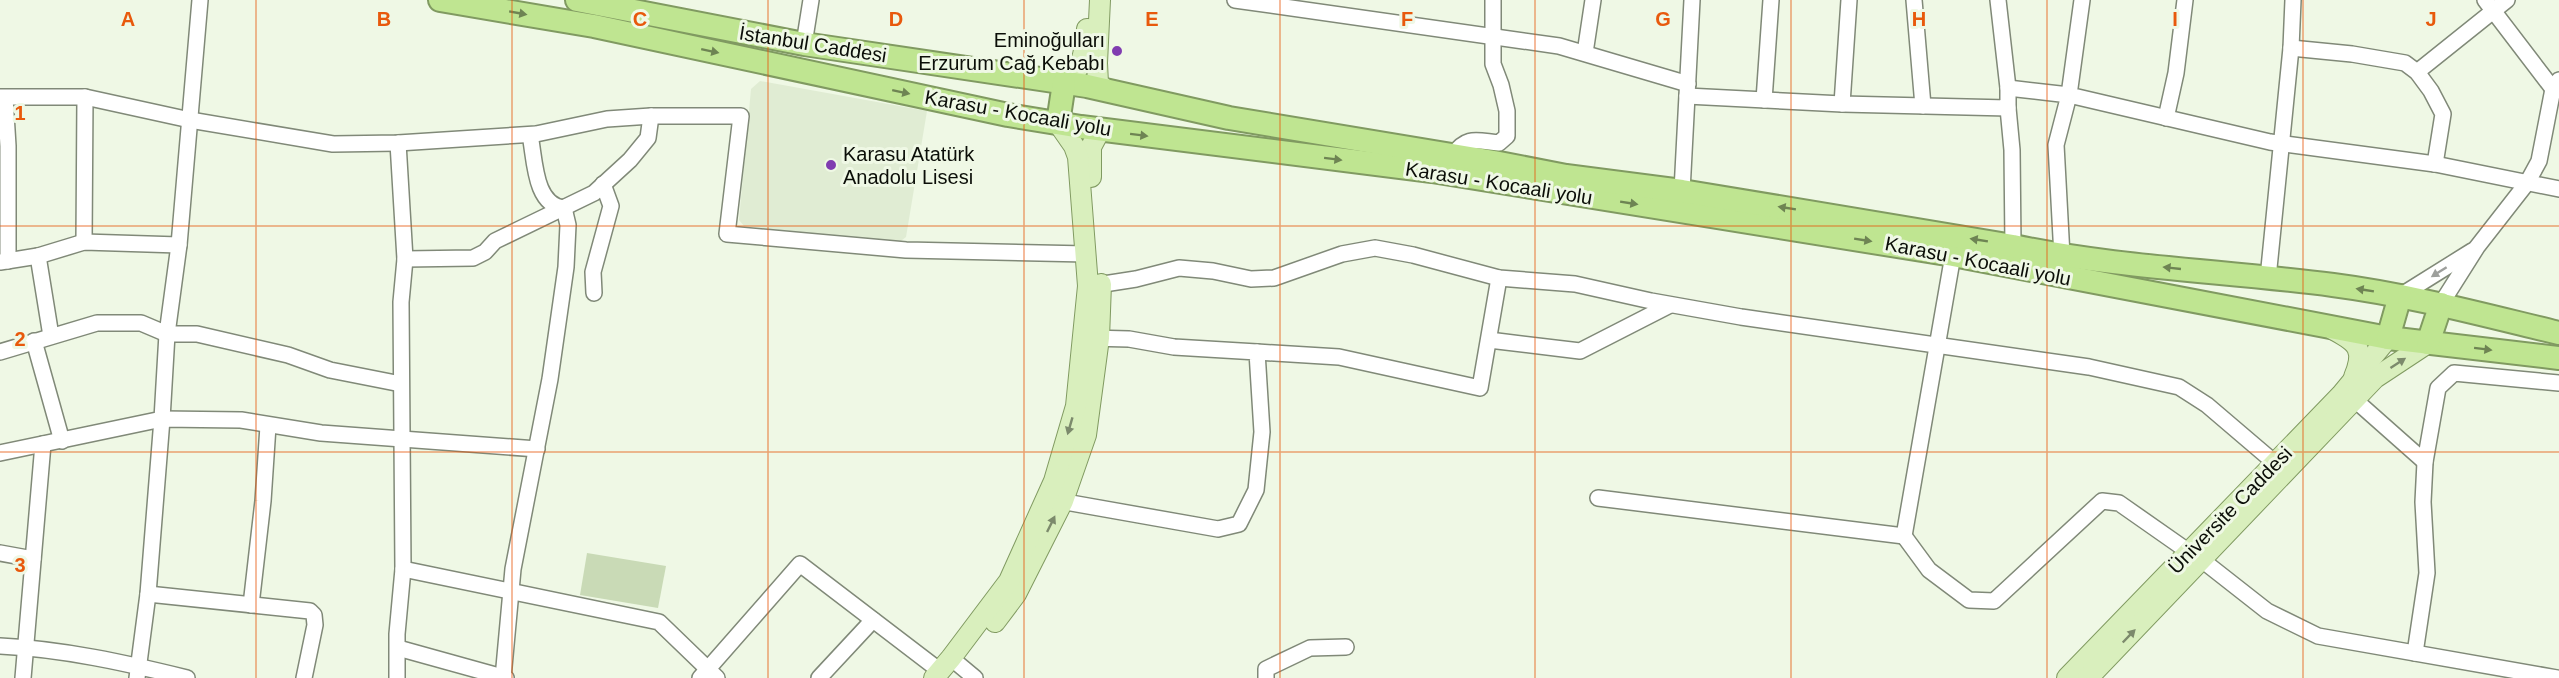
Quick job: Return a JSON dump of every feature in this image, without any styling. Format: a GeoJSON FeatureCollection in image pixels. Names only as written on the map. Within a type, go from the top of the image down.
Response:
{"type":"FeatureCollection","features":[{"type":"Feature","properties":{"kind":"highway","name":"Karasu - Kocaali yolu"},"geometry":{"type":"LineString","coordinates":[[440,0],[594,26],[1008,115],[1100,130],[1432,171],[1953,255],[2388,338],[2559,358]]}},
{"type":"Feature","properties":{"kind":"highway","name":"İstanbul Caddesi"},"geometry":{"type":"LineString","coordinates":[[577,0],[650,7],[804,44],[1096,88]]}},
{"type":"Feature","properties":{"kind":"highway"},"geometry":{"type":"LineString","coordinates":[[1058,123],[1064,83]]}},
{"type":"Feature","properties":{"kind":"highway","name":"Karasu - Kocaali yolu"},"geometry":{"type":"LineString","coordinates":[[1096,88],[1229,118],[1566,176],[1682,191],[2062,256],[2335,285],[2441,304],[2559,333]]}},
{"type":"Feature","properties":{"kind":"highway"},"geometry":{"type":"LineString","coordinates":[[1096,88],[1100,130]]}},
{"type":"Feature","properties":{"kind":"highway"},"geometry":{"type":"LineString","coordinates":[[2388,338],[2400,296]]}},
{"type":"Feature","properties":{"kind":"highway"},"geometry":{"type":"LineString","coordinates":[[2428,343],[2441,304]]}},
{"type":"Feature","properties":{"kind":"main road"},"geometry":{"type":"LineString","coordinates":[[1064,83],[1074,76],[1081,66],[1091,0]]}},
{"type":"Feature","properties":{"kind":"main road"},"geometry":{"type":"LineString","coordinates":[[1096,88],[1100,0]]}},
{"type":"Feature","properties":{"kind":"main road"},"geometry":{"type":"LineString","coordinates":[[1058,123],[1074,146],[1078,157],[1087,254],[1094,285]]}},
{"type":"Feature","properties":{"kind":"main road"},"geometry":{"type":"LineString","coordinates":[[952,672],[1009,581],[1054,500],[1054,481],[1076,406],[1091,338],[1094,285],[1089,163],[1091,147],[1100,130]]}},
{"type":"Feature","properties":{"kind":"main road"},"geometry":{"type":"LineString","coordinates":[[2327,326],[2349,339],[2359,351],[2360,362],[2352,393]]}},
{"type":"Feature","properties":{"kind":"main road","name":"Üniversite Caddesi"},"geometry":{"type":"LineString","coordinates":[[2067,678],[2196,556],[2274,463],[2352,393],[2388,338]]}},
{"type":"Feature","properties":{"kind":"main road"},"geometry":{"type":"LineString","coordinates":[[2088,678],[2196,556],[2352,393],[2428,343]]}},
{"type":"Feature","properties":{"kind":"street"},"geometry":{"type":"LineString","coordinates":[[137,672],[148,594],[167,334],[179,245],[200,0]]}},
{"type":"Feature","properties":{"kind":"street"},"geometry":{"type":"LineString","coordinates":[[804,44],[811,0]]}},
{"type":"Feature","properties":{"kind":"street"},"geometry":{"type":"LineString","coordinates":[[1236,0],[1332,8],[1559,46],[1688,90],[1764,100],[2008,108]]}},
{"type":"Feature","properties":{"kind":"street"},"geometry":{"type":"LineString","coordinates":[[1453,155],[1461,144],[1471,140],[1499,143],[1507,136],[1507,111],[1493,63],[1493,0]]}},
{"type":"Feature","properties":{"kind":"street"},"geometry":{"type":"LineString","coordinates":[[1585,53],[1593,0]]}},
{"type":"Feature","properties":{"kind":"street"},"geometry":{"type":"LineString","coordinates":[[1682,191],[1692,0]]}},
{"type":"Feature","properties":{"kind":"street"},"geometry":{"type":"LineString","coordinates":[[1764,100],[1771,0]]}},
{"type":"Feature","properties":{"kind":"street"},"geometry":{"type":"LineString","coordinates":[[1842,104],[1849,0]]}},
{"type":"Feature","properties":{"kind":"street"},"geometry":{"type":"LineString","coordinates":[[1914,0],[1923,106]]}},
{"type":"Feature","properties":{"kind":"street"},"geometry":{"type":"LineString","coordinates":[[1998,0],[2012,150],[2013,246]]}},
{"type":"Feature","properties":{"kind":"street"},"geometry":{"type":"LineString","coordinates":[[2062,256],[2056,145],[2069,95],[2082,0]]}},
{"type":"Feature","properties":{"kind":"street"},"geometry":{"type":"LineString","coordinates":[[2166,118],[2176,73],[2185,0]]}},
{"type":"Feature","properties":{"kind":"street"},"geometry":{"type":"LineString","coordinates":[[2268,278],[2291,48],[2293,0]]}},
{"type":"Feature","properties":{"kind":"street"},"geometry":{"type":"LineString","coordinates":[[2417,72],[2489,5],[2506,0]]}},
{"type":"Feature","properties":{"kind":"street"},"geometry":{"type":"LineString","coordinates":[[2441,304],[2477,247],[2527,183],[2539,161],[2556,85],[2489,5]]}},
{"type":"Feature","properties":{"kind":"street"},"geometry":{"type":"LineString","coordinates":[[2291,48],[2352,54],[2405,63],[2417,72],[2431,91],[2442,114],[2435,164]]}},
{"type":"Feature","properties":{"kind":"street"},"geometry":{"type":"LineString","coordinates":[[2008,88],[2069,95],[2281,143],[2435,164],[2559,189]]}},
{"type":"Feature","properties":{"kind":"street"},"geometry":{"type":"LineString","coordinates":[[179,245],[84,242],[38,256],[4,261],[3,174],[8,146],[2,97],[85,97],[190,120],[333,144],[398,143],[530,135],[607,119],[651,116],[741,116],[726,234],[906,250],[1087,254]]}},
{"type":"Feature","properties":{"kind":"street"},"geometry":{"type":"LineString","coordinates":[[84,242],[85,97]]}},
{"type":"Feature","properties":{"kind":"street"},"geometry":{"type":"LineString","coordinates":[[405,259],[473,258],[485,252],[495,241],[594,193],[630,160],[648,138],[651,116]]}},
{"type":"Feature","properties":{"kind":"street"},"geometry":{"type":"LineString","coordinates":[[530,135],[542,194],[547,202],[564,208]]}},
{"type":"Feature","properties":{"kind":"street"},"geometry":{"type":"LineString","coordinates":[[397,678],[399,648],[397,634],[404,569],[403,439],[400,384],[401,302],[405,259],[398,143]]}},
{"type":"Feature","properties":{"kind":"street"},"geometry":{"type":"LineString","coordinates":[[594,293],[593,272],[611,206],[603,184]]}},
{"type":"Feature","properties":{"kind":"street"},"geometry":{"type":"LineString","coordinates":[[399,648],[504,678],[513,569],[550,379],[566,267],[568,225],[564,208]]}},
{"type":"Feature","properties":{"kind":"street"},"geometry":{"type":"LineString","coordinates":[[2400,296],[2477,247]]}},
{"type":"Feature","properties":{"kind":"street"},"geometry":{"type":"LineString","coordinates":[[1094,285],[1136,279],[1179,268],[1213,271],[1251,279],[1275,278],[1342,254],[1375,248],[1413,255],[1499,278],[1575,284],[1670,305],[1763,321],[2090,367],[2179,387],[2206,405],[2274,463]]}},
{"type":"Feature","properties":{"kind":"street"},"geometry":{"type":"LineString","coordinates":[[1953,255],[1904,536],[1929,570],[1969,600],[1994,601],[2102,501],[2119,503],[2196,556],[2267,611],[2319,636],[2557,678]]}},
{"type":"Feature","properties":{"kind":"street"},"geometry":{"type":"LineString","coordinates":[[38,256],[51,336]]}},
{"type":"Feature","properties":{"kind":"street"},"geometry":{"type":"LineString","coordinates":[[1091,338],[1129,339],[1174,347],[1339,357],[1480,388],[1499,278]]}},
{"type":"Feature","properties":{"kind":"street"},"geometry":{"type":"LineString","coordinates":[[1488,340],[1580,351],[1670,305]]}},
{"type":"Feature","properties":{"kind":"street"},"geometry":{"type":"LineString","coordinates":[[0,352],[97,323],[141,323],[167,334],[197,334],[288,356],[330,370],[400,384]]}},
{"type":"Feature","properties":{"kind":"street"},"geometry":{"type":"LineString","coordinates":[[34,341],[62,441]]}},
{"type":"Feature","properties":{"kind":"street"},"geometry":{"type":"LineString","coordinates":[[1054,500],[1218,529],[1239,525],[1256,490],[1262,432],[1257,352]]}},
{"type":"Feature","properties":{"kind":"street"},"geometry":{"type":"LineString","coordinates":[[2415,653],[2427,573],[2422,502],[2425,462],[2438,388],[2454,373],[2559,383]]}},
{"type":"Feature","properties":{"kind":"street"},"geometry":{"type":"LineString","coordinates":[[2352,393],[2425,462]]}},
{"type":"Feature","properties":{"kind":"street"},"geometry":{"type":"LineString","coordinates":[[0,453],[162,418],[241,420],[321,433],[537,449]]}},
{"type":"Feature","properties":{"kind":"street"},"geometry":{"type":"LineString","coordinates":[[251,605],[263,501],[268,426]]}},
{"type":"Feature","properties":{"kind":"street"},"geometry":{"type":"LineString","coordinates":[[23,678],[43,444]]}},
{"type":"Feature","properties":{"kind":"street"},"geometry":{"type":"LineString","coordinates":[[1598,498],[1904,536]]}},
{"type":"Feature","properties":{"kind":"street"},"geometry":{"type":"LineString","coordinates":[[0,553],[33,560]]}},
{"type":"Feature","properties":{"kind":"street"},"geometry":{"type":"LineString","coordinates":[[404,569],[659,622],[708,675],[800,564],[873,620],[952,672]]}},
{"type":"Feature","properties":{"kind":"street"},"geometry":{"type":"LineString","coordinates":[[148,594],[310,611],[314,615],[315,625],[304,678]]}},
{"type":"Feature","properties":{"kind":"street"},"geometry":{"type":"LineString","coordinates":[[819,678],[873,620]]}},
{"type":"Feature","properties":{"kind":"street"},"geometry":{"type":"LineString","coordinates":[[0,646],[26,647],[137,672],[187,678]]}},
{"type":"Feature","properties":{"kind":"street"},"geometry":{"type":"LineString","coordinates":[[1266,678],[1266,669],[1311,648],[1346,647]]}},
{"type":"Feature","properties":{"kind":"shaded area","name":"Karasu Atatürk Anadolu Lisesi"},"geometry":{"type":"Polygon","coordinates":[[[760,81],[927,111],[906,237],[897,244],[744,226],[739,220],[751,89],[760,81]]]}},
{"type":"Feature","properties":{"kind":"shaded area"},"geometry":{"type":"Polygon","coordinates":[[[587,553],[666,566],[658,608],[580,595],[587,553]]]}},
{"type":"Feature","properties":{"kind":"place","name":"Eminoğulları Erzurum Cağ Kebabı"},"geometry":{"type":"Point","coordinates":[1117,51]}},
{"type":"Feature","properties":{"kind":"place","name":"Karasu Atatürk Anadolu Lisesi"},"geometry":{"type":"Point","coordinates":[831,165]}}]}
